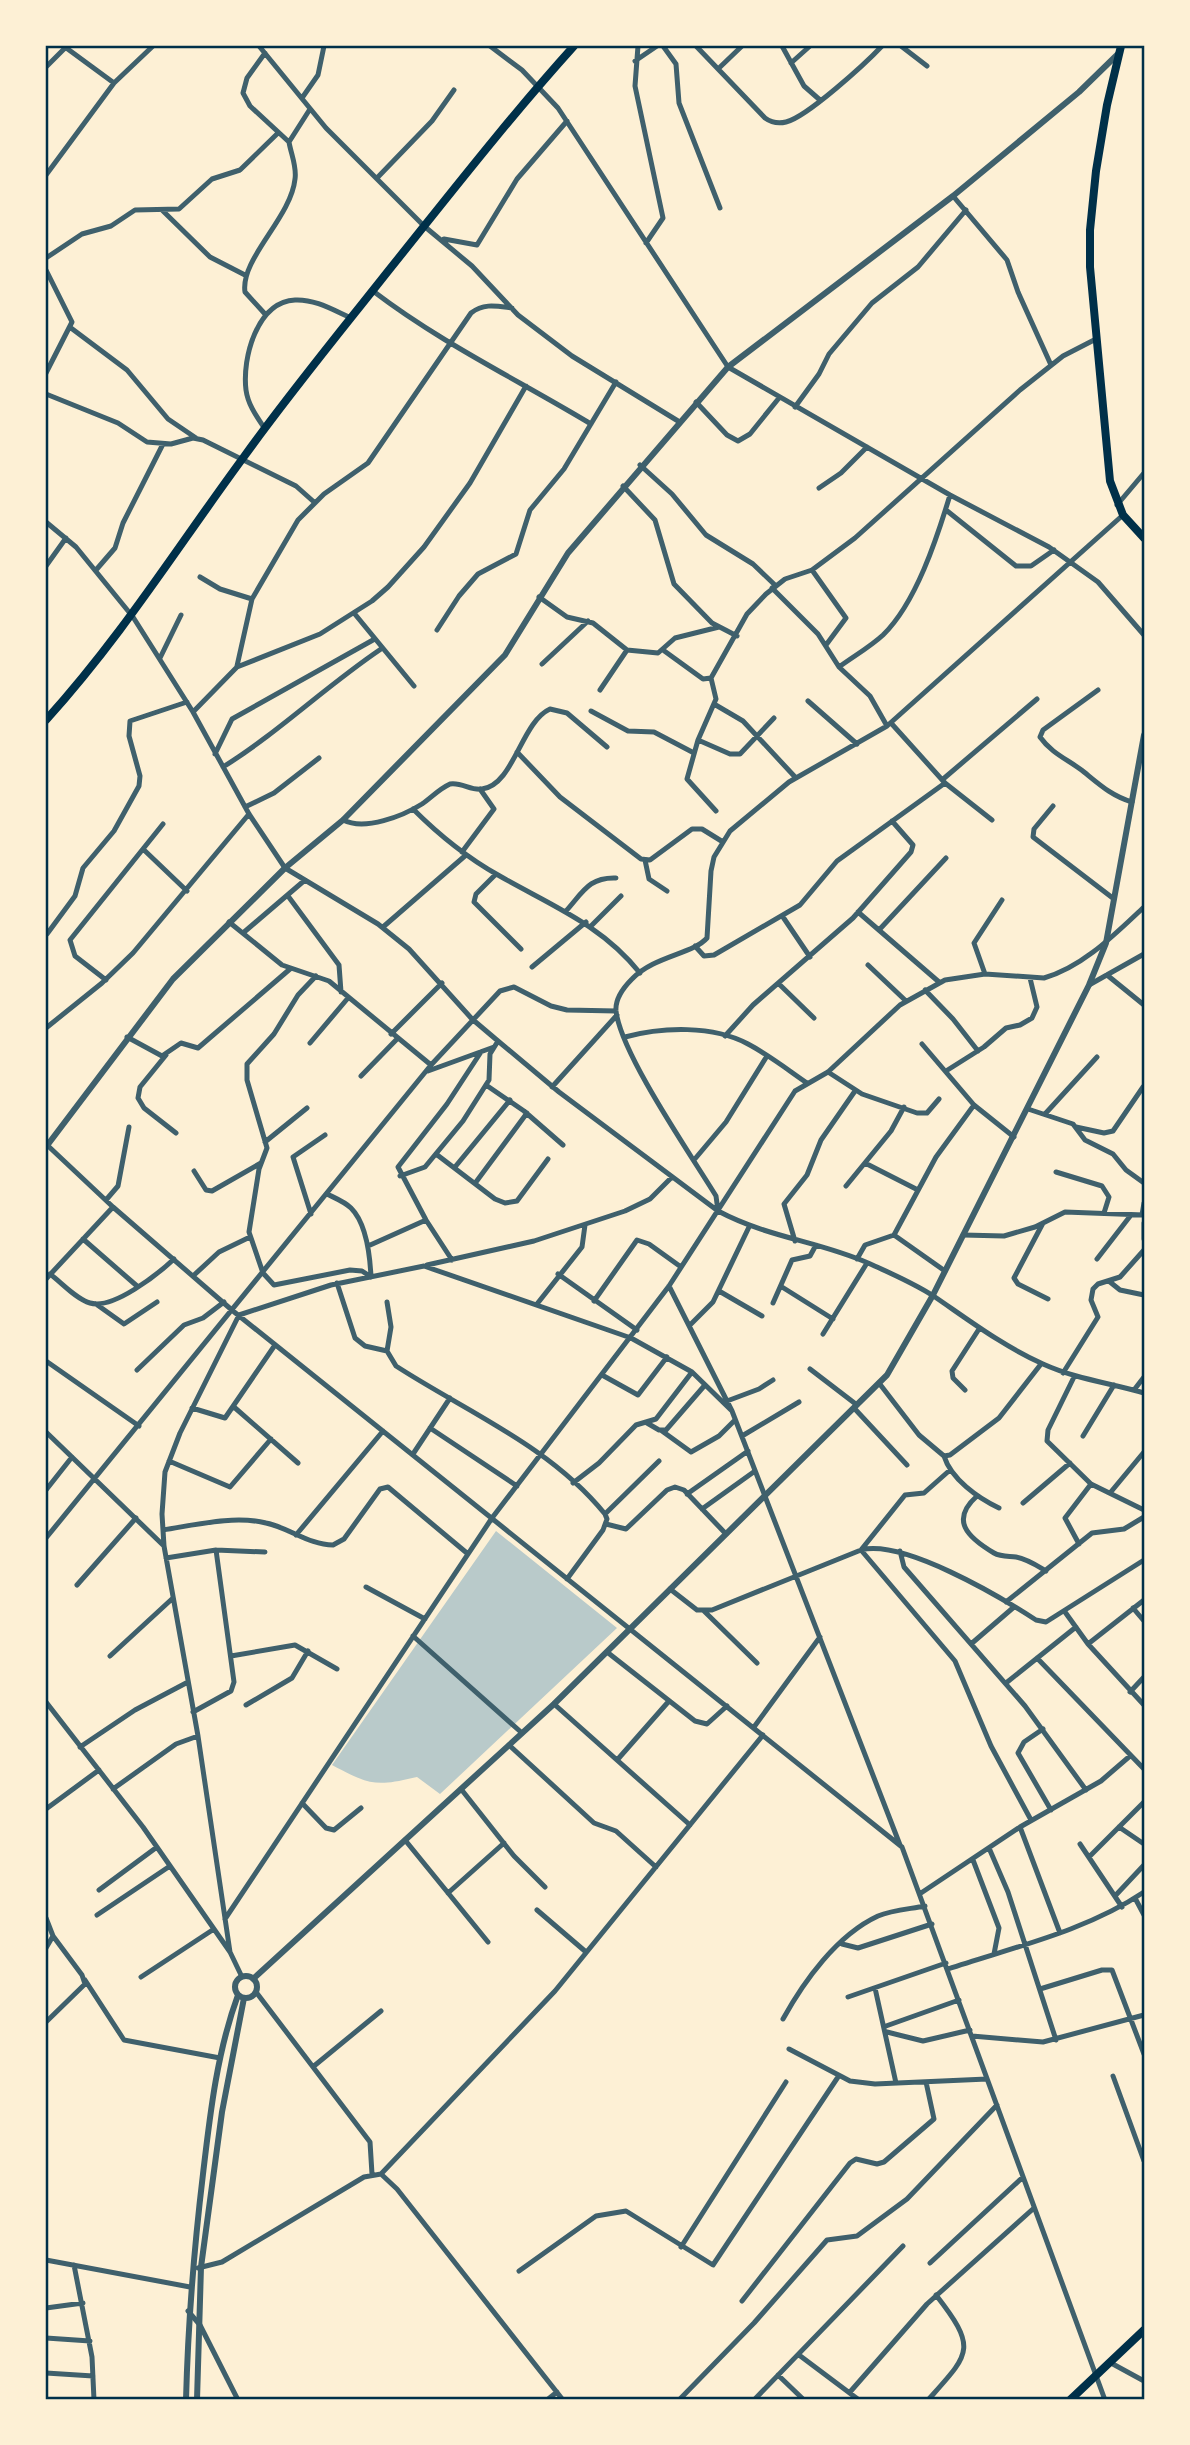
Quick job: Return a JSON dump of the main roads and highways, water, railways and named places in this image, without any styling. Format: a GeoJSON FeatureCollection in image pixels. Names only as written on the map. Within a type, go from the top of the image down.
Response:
{"type":"FeatureCollection","features":[{"type":"Feature","properties":{"kind":"main road"},"geometry":{"type":"LineString","coordinates":[[46,720],[133,617],[241,460],[351,318],[476,159],[574,46]]}},
{"type":"Feature","properties":{"kind":"main road"},"geometry":{"type":"LineString","coordinates":[[1121,49],[1105,114],[1091,211],[1090,267],[1106,457],[1117,505],[1144,538]]}},
{"type":"Feature","properties":{"kind":"main road"},"geometry":{"type":"LineString","coordinates":[[1070,2399],[1144,2330]]}}]}
